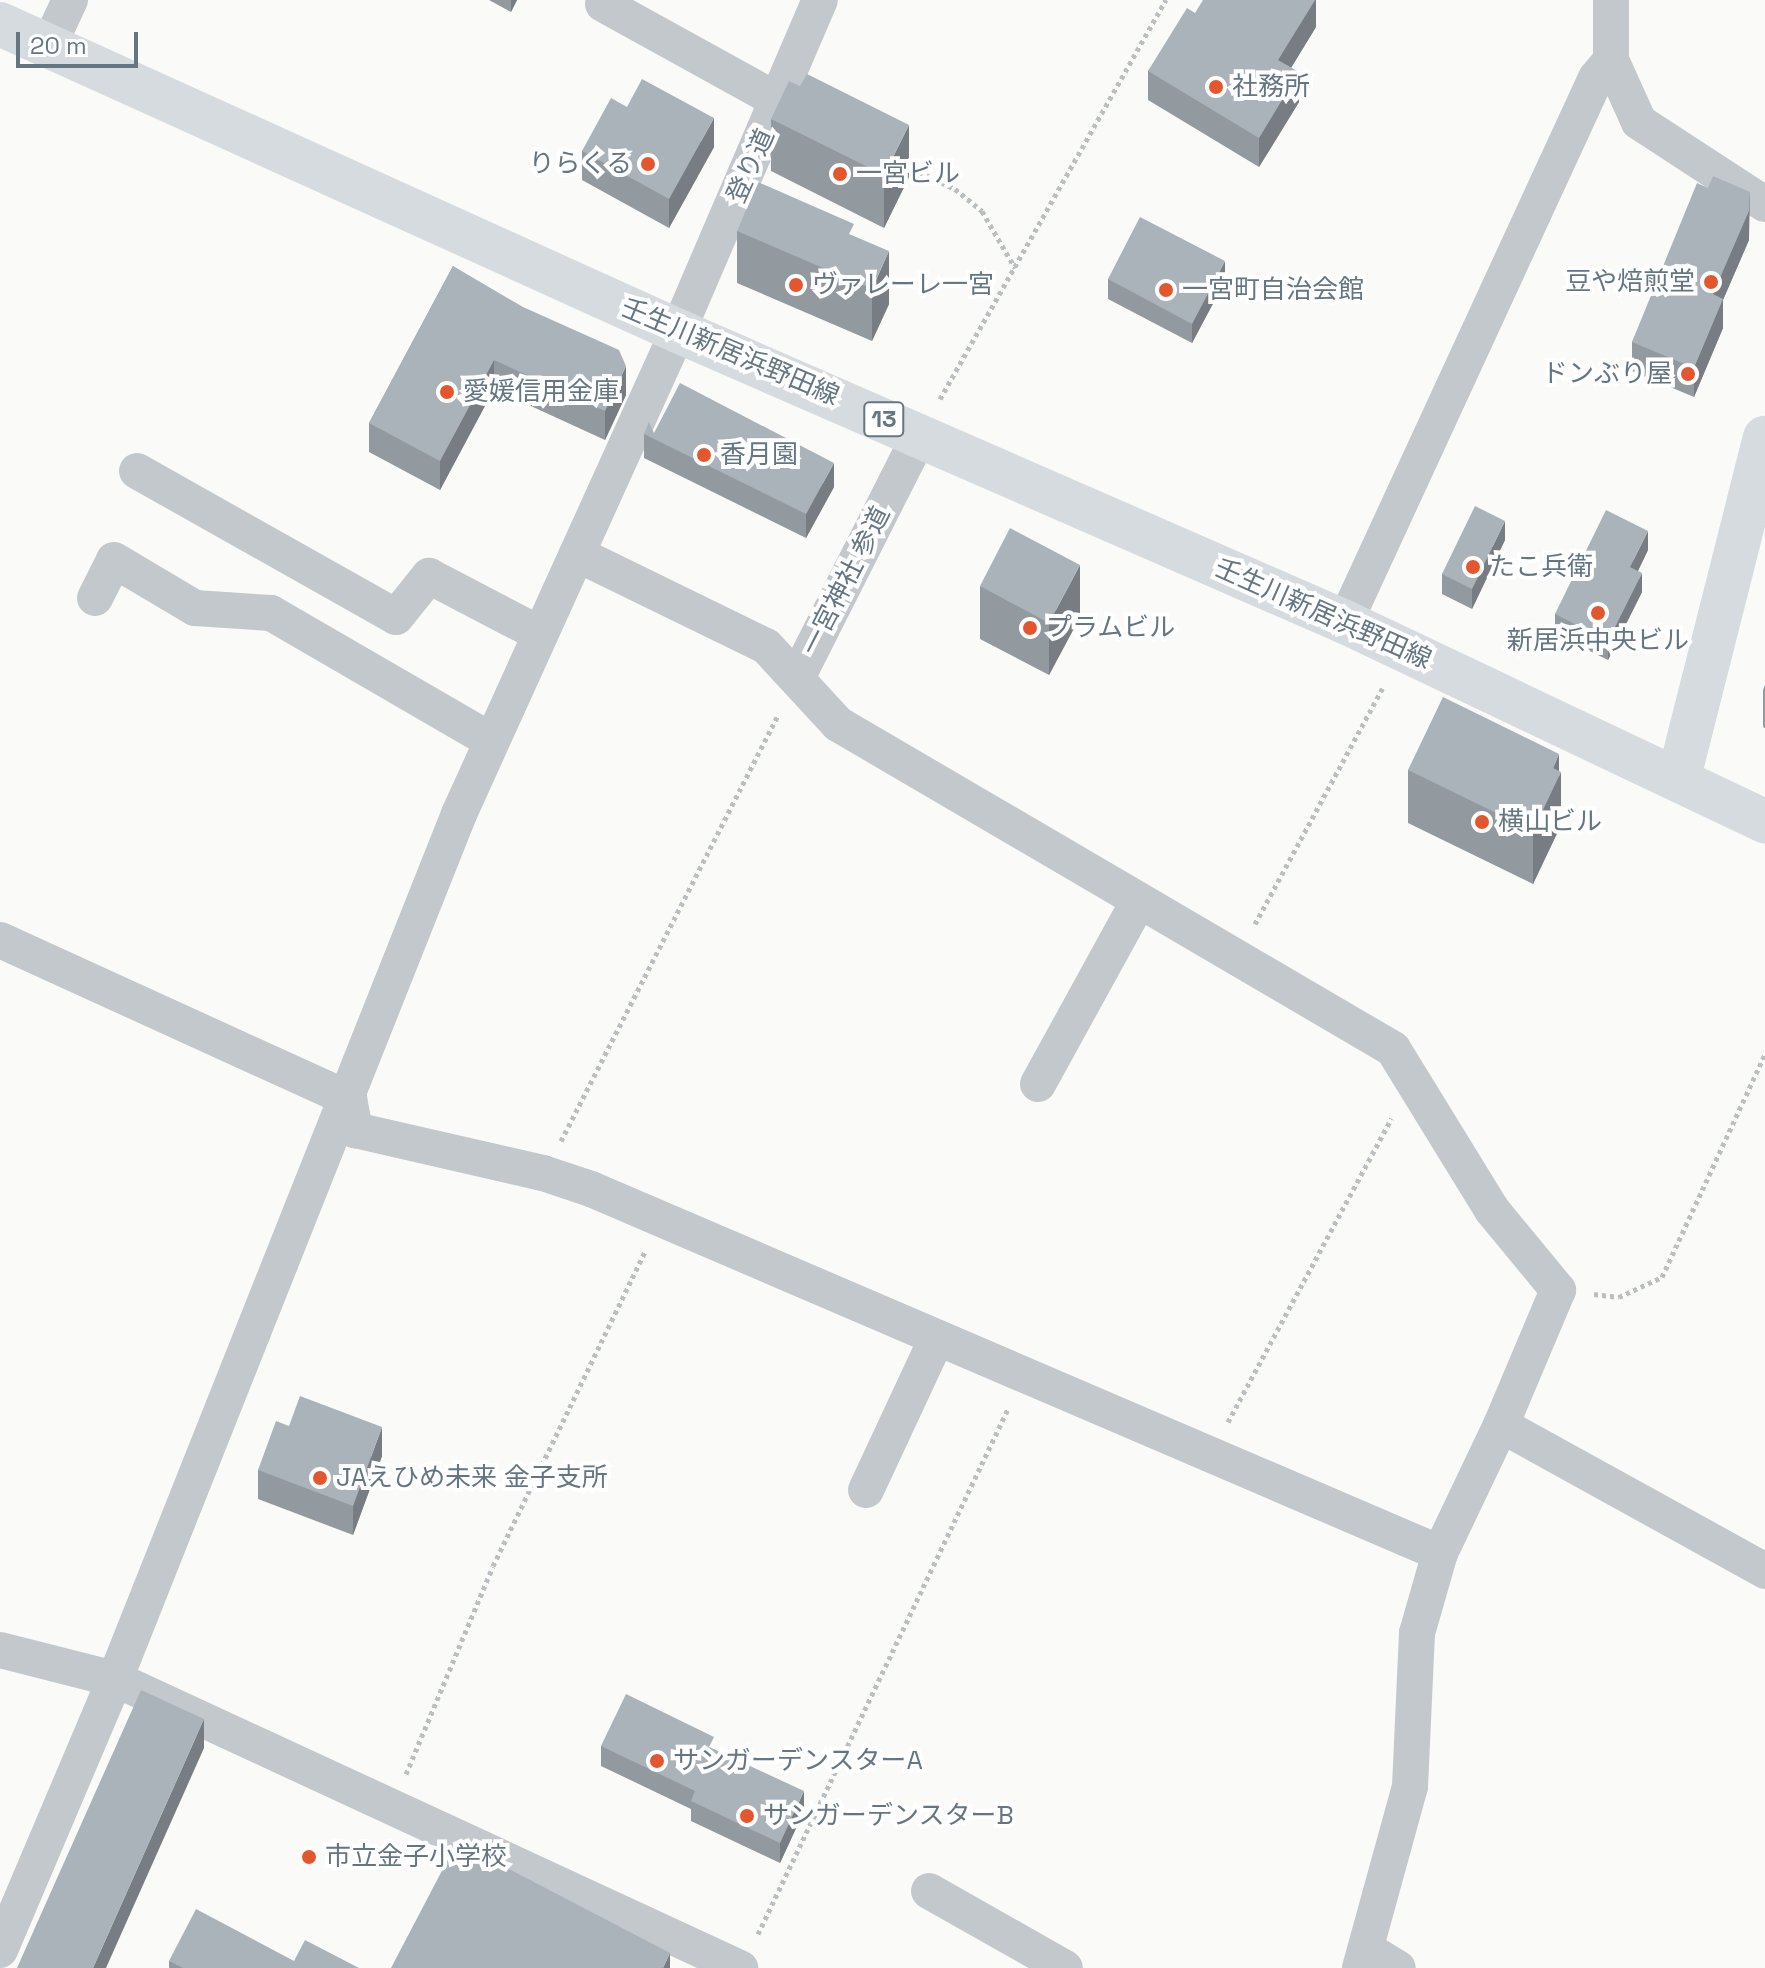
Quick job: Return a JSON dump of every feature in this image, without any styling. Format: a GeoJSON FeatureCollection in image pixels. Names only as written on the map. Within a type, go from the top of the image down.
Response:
{"type":"FeatureCollection","features":[{"type":"Feature","properties":{"kind":"main road","name":"壬生川新居浜野田線"},"geometry":{"type":"LineString","coordinates":[[0,24],[678,331],[1345,622],[1679,777],[1765,821]]}},
{"type":"Feature","properties":{"kind":"main road"},"geometry":{"type":"LineString","coordinates":[[1679,777],[1765,438]]}},
{"type":"Feature","properties":{"kind":"street"},"geometry":{"type":"LineString","coordinates":[[48,47],[70,0]]}},
{"type":"Feature","properties":{"kind":"street","name":"登り道"},"geometry":{"type":"LineString","coordinates":[[0,1950],[115,1679],[492,741],[678,331],[820,0]]}},
{"type":"Feature","properties":{"kind":"street"},"geometry":{"type":"LineString","coordinates":[[1611,0],[1611,60],[1639,122],[1765,204]]}},
{"type":"Feature","properties":{"kind":"street"},"geometry":{"type":"LineString","coordinates":[[603,4],[779,101]]}},
{"type":"Feature","properties":{"kind":"street"},"geometry":{"type":"LineString","coordinates":[[1345,622],[1596,78],[1611,60]]}},
{"type":"Feature","properties":{"kind":"street","name":"一宮神社 参道"},"geometry":{"type":"LineString","coordinates":[[797,678],[920,434]]}},
{"type":"Feature","properties":{"kind":"street"},"geometry":{"type":"LineString","coordinates":[[137,471],[396,617],[429,576],[540,634]]}},
{"type":"Feature","properties":{"kind":"street"},"geometry":{"type":"LineString","coordinates":[[577,554],[766,646],[838,724],[1393,1049],[1492,1210],[1558,1290],[1501,1425],[1440,1553],[1417,1633],[1410,1787],[1363,1958],[1398,1968]]}},
{"type":"Feature","properties":{"kind":"street"},"geometry":{"type":"LineString","coordinates":[[95,598],[114,560],[195,608],[271,613],[492,741]]}},
{"type":"Feature","properties":{"kind":"street"},"geometry":{"type":"LineString","coordinates":[[1038,1084],[1138,902]]}},
{"type":"Feature","properties":{"kind":"street"},"geometry":{"type":"LineString","coordinates":[[0,940],[349,1099],[355,1130],[543,1173],[661,1219],[1440,1553]]}},
{"type":"Feature","properties":{"kind":"street"},"geometry":{"type":"LineString","coordinates":[[866,1490],[937,1338]]}},
{"type":"Feature","properties":{"kind":"street"},"geometry":{"type":"LineString","coordinates":[[1501,1425],[1765,1571]]}},
{"type":"Feature","properties":{"kind":"street"},"geometry":{"type":"LineString","coordinates":[[0,1650],[115,1679],[394,1804],[748,1954]]}},
{"type":"Feature","properties":{"kind":"street"},"geometry":{"type":"LineString","coordinates":[[929,1891],[1065,1968]]}},
{"type":"Feature","properties":{"kind":"path"},"geometry":{"type":"LineString","coordinates":[[920,434],[1166,0]]}},
{"type":"Feature","properties":{"kind":"path"},"geometry":{"type":"LineString","coordinates":[[901,162],[955,189],[982,211],[1015,268]]}},
{"type":"Feature","properties":{"kind":"path"},"geometry":{"type":"LineString","coordinates":[[1237,957],[1403,649]]}},
{"type":"Feature","properties":{"kind":"path","name":"一宮神社 参道"},"geometry":{"type":"LineString","coordinates":[[543,1173],[797,678]]}},
{"type":"Feature","properties":{"kind":"path"},"geometry":{"type":"LineString","coordinates":[[1558,1290],[1619,1297],[1662,1277],[1765,1054]]}},
{"type":"Feature","properties":{"kind":"path"},"geometry":{"type":"LineString","coordinates":[[1211,1456],[1412,1082]]}},
{"type":"Feature","properties":{"kind":"path"},"geometry":{"type":"LineString","coordinates":[[394,1804],[493,1566],[661,1219]]}},
{"type":"Feature","properties":{"kind":"path"},"geometry":{"type":"LineString","coordinates":[[748,1954],[1024,1375]]}},
{"type":"Feature","properties":{"kind":"building","name":"社務所"},"geometry":{"type":"Polygon","coordinates":[[[1203,0],[1315,0],[1278,60],[1299,72],[1259,138],[1148,71],[1187,8],[1195,13],[1203,0]]]}},
{"type":"Feature","properties":{"kind":"building"},"geometry":{"type":"Polygon","coordinates":[[[807,74],[909,125],[884,175],[771,119],[789,81],[800,86],[807,74]]]}},
{"type":"Feature","properties":{"kind":"building"},"geometry":{"type":"Polygon","coordinates":[[[642,79],[714,118],[669,199],[582,151],[611,98],[627,107],[642,79]]]}},
{"type":"Feature","properties":{"kind":"building"},"geometry":{"type":"Polygon","coordinates":[[[1713,176],[1750,192],[1749,211],[1713,294],[1723,299],[1694,368],[1632,342],[1697,183],[1708,188],[1713,176]]]}},
{"type":"Feature","properties":{"kind":"building"},"geometry":{"type":"Polygon","coordinates":[[[758,182],[854,224],[849,234],[889,251],[872,289],[737,231],[758,182]]]}},
{"type":"Feature","properties":{"kind":"building","name":"一宮町自治会館"},"geometry":{"type":"Polygon","coordinates":[[[1140,217],[1225,261],[1192,324],[1108,279],[1140,217]]]}},
{"type":"Feature","properties":{"kind":"building"},"geometry":{"type":"Polygon","coordinates":[[[453,266],[523,307],[619,350],[626,366],[605,411],[494,360],[440,461],[369,423],[453,266]]]}},
{"type":"Feature","properties":{"kind":"building"},"geometry":{"type":"Polygon","coordinates":[[[680,383],[834,463],[806,514],[644,434],[649,422],[654,433],[680,383]]]}},
{"type":"Feature","properties":{"kind":"building"},"geometry":{"type":"Polygon","coordinates":[[[1475,506],[1505,521],[1472,589],[1442,574],[1475,506]]]}},
{"type":"Feature","properties":{"kind":"building","name":"新居浜中央ビル"},"geometry":{"type":"Polygon","coordinates":[[[1606,510],[1648,531],[1630,567],[1642,573],[1608,641],[1555,614],[1606,510]]]}},
{"type":"Feature","properties":{"kind":"building"},"geometry":{"type":"Polygon","coordinates":[[[1010,528],[1080,565],[1049,623],[980,586],[1010,528]]]}},
{"type":"Feature","properties":{"kind":"building"},"geometry":{"type":"Polygon","coordinates":[[[1443,697],[1559,754],[1553,768],[1561,772],[1533,831],[1408,770],[1443,697]]]}},
{"type":"Feature","properties":{"kind":"building"},"geometry":{"type":"Polygon","coordinates":[[[300,1396],[382,1427],[353,1506],[258,1470],[276,1421],[289,1426],[300,1396]]]}},
{"type":"Feature","properties":{"kind":"building"},"geometry":{"type":"Polygon","coordinates":[[[141,1690],[204,1719],[93,1968],[17,1968],[141,1690]]]}},
{"type":"Feature","properties":{"kind":"building"},"geometry":{"type":"Polygon","coordinates":[[[626,1694],[714,1737],[709,1747],[804,1791],[780,1843],[691,1801],[695,1791],[601,1746],[626,1694]]]}},
{"type":"Feature","properties":{"kind":"building"},"geometry":{"type":"Polygon","coordinates":[[[457,1842],[670,1953],[663,1968],[391,1968],[457,1842]]]}},
{"type":"Feature","properties":{"kind":"building"},"geometry":{"type":"Polygon","coordinates":[[[196,1909],[294,1961],[305,1940],[359,1968],[183,1968],[169,1961],[196,1909]]]}},
{"type":"Feature","properties":{"kind":"place","name":"社務所"},"geometry":{"type":"Point","coordinates":[1216,87]}},
{"type":"Feature","properties":{"kind":"place","name":"りらくる"},"geometry":{"type":"Point","coordinates":[648,164]}},
{"type":"Feature","properties":{"kind":"place","name":"一宮ビル"},"geometry":{"type":"Point","coordinates":[840,174]}},
{"type":"Feature","properties":{"kind":"place","name":"豆や焙煎堂"},"geometry":{"type":"Point","coordinates":[1711,282]}},
{"type":"Feature","properties":{"kind":"place","name":"ヴァレーレ一宮"},"geometry":{"type":"Point","coordinates":[796,285]}},
{"type":"Feature","properties":{"kind":"place","name":"一宮町自治会館"},"geometry":{"type":"Point","coordinates":[1166,290]}},
{"type":"Feature","properties":{"kind":"place","name":"ドンぶり屋"},"geometry":{"type":"Point","coordinates":[1688,374]}},
{"type":"Feature","properties":{"kind":"place","name":"愛媛信用金庫"},"geometry":{"type":"Point","coordinates":[447,392]}},
{"type":"Feature","properties":{"kind":"place","name":"香月園"},"geometry":{"type":"Point","coordinates":[704,455]}},
{"type":"Feature","properties":{"kind":"place","name":"たこ兵衛"},"geometry":{"type":"Point","coordinates":[1473,567]}},
{"type":"Feature","properties":{"kind":"place","name":"新居浜中央ビル"},"geometry":{"type":"Point","coordinates":[1598,613]}},
{"type":"Feature","properties":{"kind":"place","name":"プラムビル"},"geometry":{"type":"Point","coordinates":[1030,628]}},
{"type":"Feature","properties":{"kind":"place","name":"横山ビル"},"geometry":{"type":"Point","coordinates":[1482,822]}},
{"type":"Feature","properties":{"kind":"place","name":"JAえひめ未来 金子支所"},"geometry":{"type":"Point","coordinates":[320,1478]}},
{"type":"Feature","properties":{"kind":"place","name":"サンガーデンスターA"},"geometry":{"type":"Point","coordinates":[657,1761]}},
{"type":"Feature","properties":{"kind":"place","name":"サンガーデンスターB"},"geometry":{"type":"Point","coordinates":[747,1816]}},
{"type":"Feature","properties":{"kind":"place","name":"市立金子小学校"},"geometry":{"type":"Point","coordinates":[309,1857]}}]}
